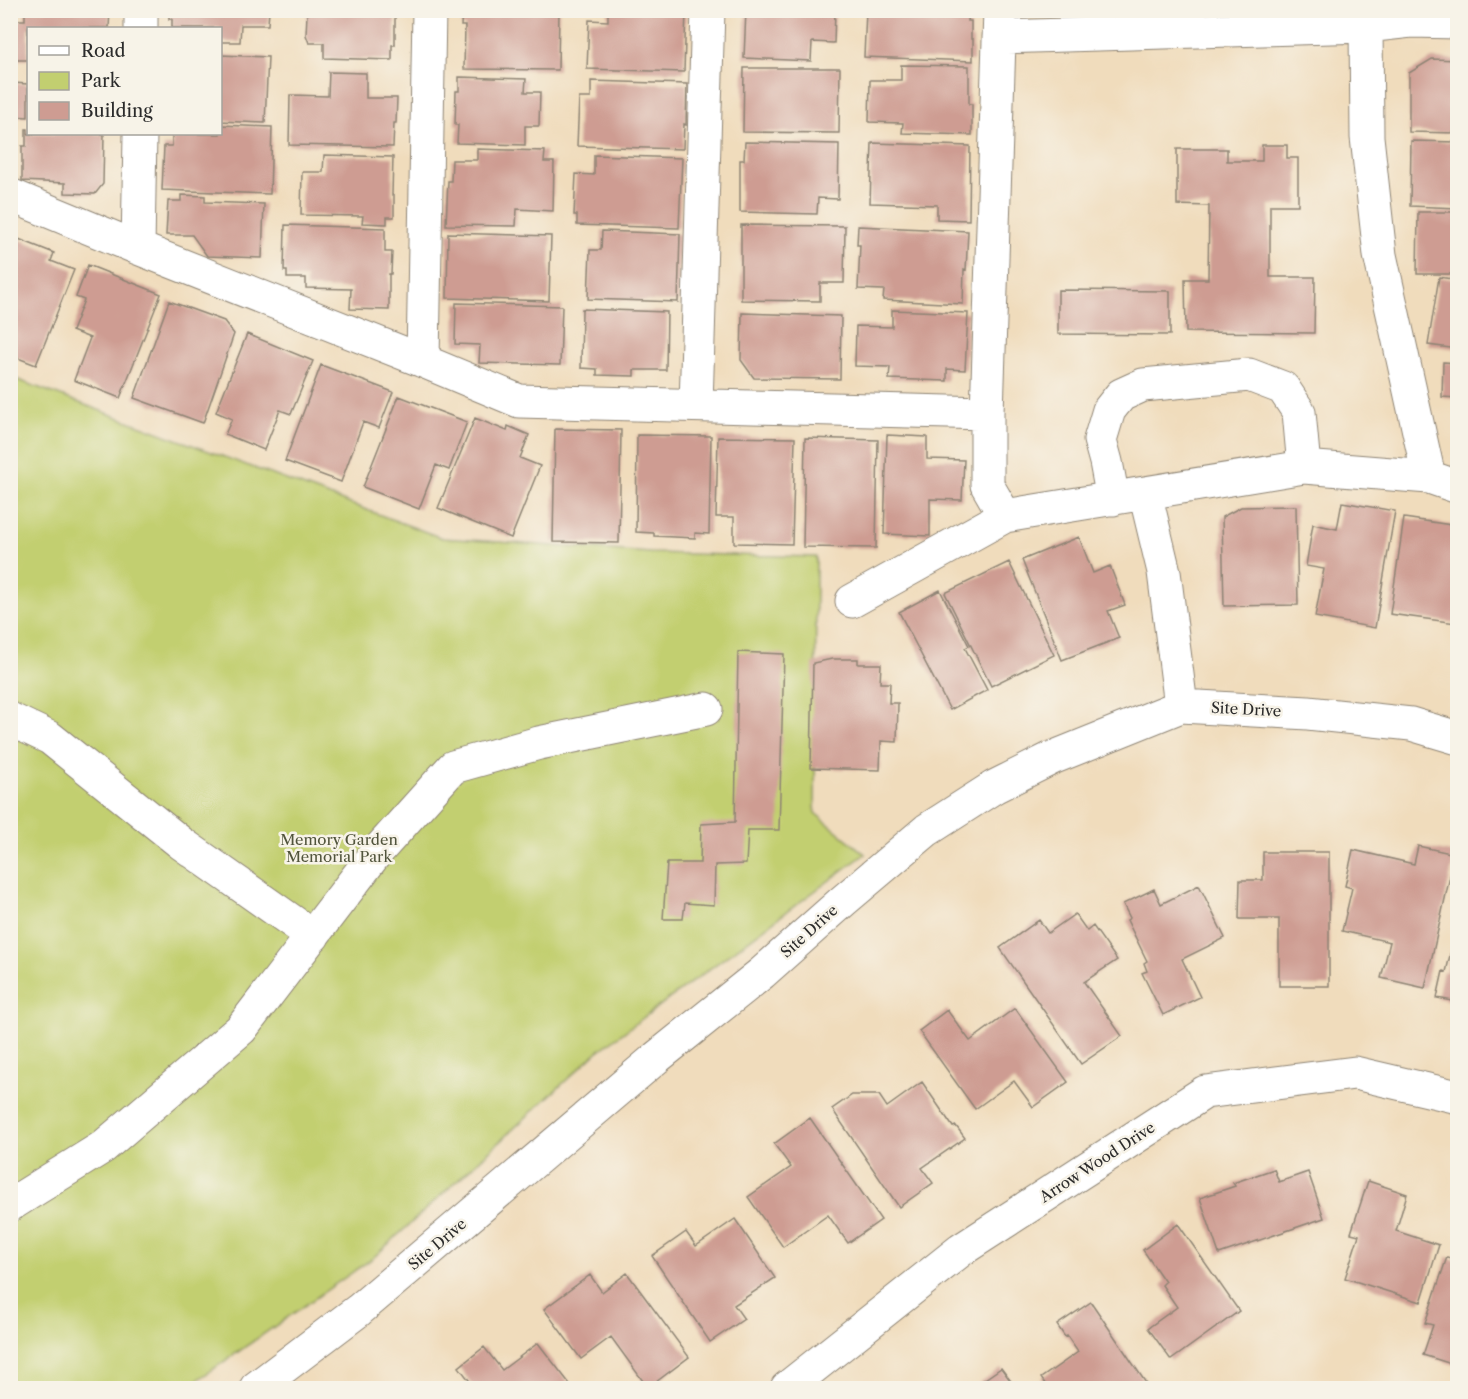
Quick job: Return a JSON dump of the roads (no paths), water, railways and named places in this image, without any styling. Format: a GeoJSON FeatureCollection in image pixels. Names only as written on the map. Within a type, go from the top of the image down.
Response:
{"type":"FeatureCollection","features":[{"type":"Feature","properties":{"kind":"street"},"geometry":{"type":"LineString","coordinates":[[141,10],[141,27]]}},
{"type":"Feature","properties":{"kind":"street"},"geometry":{"type":"LineString","coordinates":[[423,361],[429,10]]}},
{"type":"Feature","properties":{"kind":"street"},"geometry":{"type":"LineString","coordinates":[[696,405],[708,10]]}},
{"type":"Feature","properties":{"kind":"street"},"geometry":{"type":"LineString","coordinates":[[1005,516],[987,485],[987,413],[1000,24],[1366,26],[1411,21],[1458,22]]}},
{"type":"Feature","properties":{"kind":"street"},"geometry":{"type":"LineString","coordinates":[[852,601],[1005,516],[1304,467],[1443,482],[1380,255],[1367,136],[1366,26]]}},
{"type":"Feature","properties":{"kind":"street"},"geometry":{"type":"LineString","coordinates":[[138,248],[140,135]]}},
{"type":"Feature","properties":{"kind":"street"},"geometry":{"type":"LineString","coordinates":[[10,195],[519,401],[987,413]]}},
{"type":"Feature","properties":{"kind":"street"},"geometry":{"type":"LineString","coordinates":[[1113,499],[1100,440],[1108,410],[1121,395],[1143,385],[1249,375],[1283,388],[1299,412],[1304,467]]}},
{"type":"Feature","properties":{"kind":"street"},"geometry":{"type":"LineString","coordinates":[[1145,493],[1164,572],[1181,706]]}},
{"type":"Feature","properties":{"kind":"street","name":"Site Drive"},"geometry":{"type":"LineString","coordinates":[[256,1389],[359,1310],[656,1058],[762,973],[927,830],[994,787],[1052,758],[1181,706],[1308,713],[1411,724],[1458,738]]}},
{"type":"Feature","properties":{"kind":"street"},"geometry":{"type":"LineString","coordinates":[[10,1205],[103,1147],[241,1029],[375,854],[453,767],[539,743],[706,709]]}},
{"type":"Feature","properties":{"kind":"street"},"geometry":{"type":"LineString","coordinates":[[10,719],[50,738],[181,843],[313,936]]}},
{"type":"Feature","properties":{"kind":"street","name":"Arrow Wood Drive"},"geometry":{"type":"LineString","coordinates":[[787,1389],[961,1250],[1205,1092],[1355,1073],[1458,1097]]}},
{"type":"Feature","properties":{"kind":"park label","name":"Memory Garden Memorial Park"},"geometry":{"type":"Point","coordinates":[339,848]}}]}
